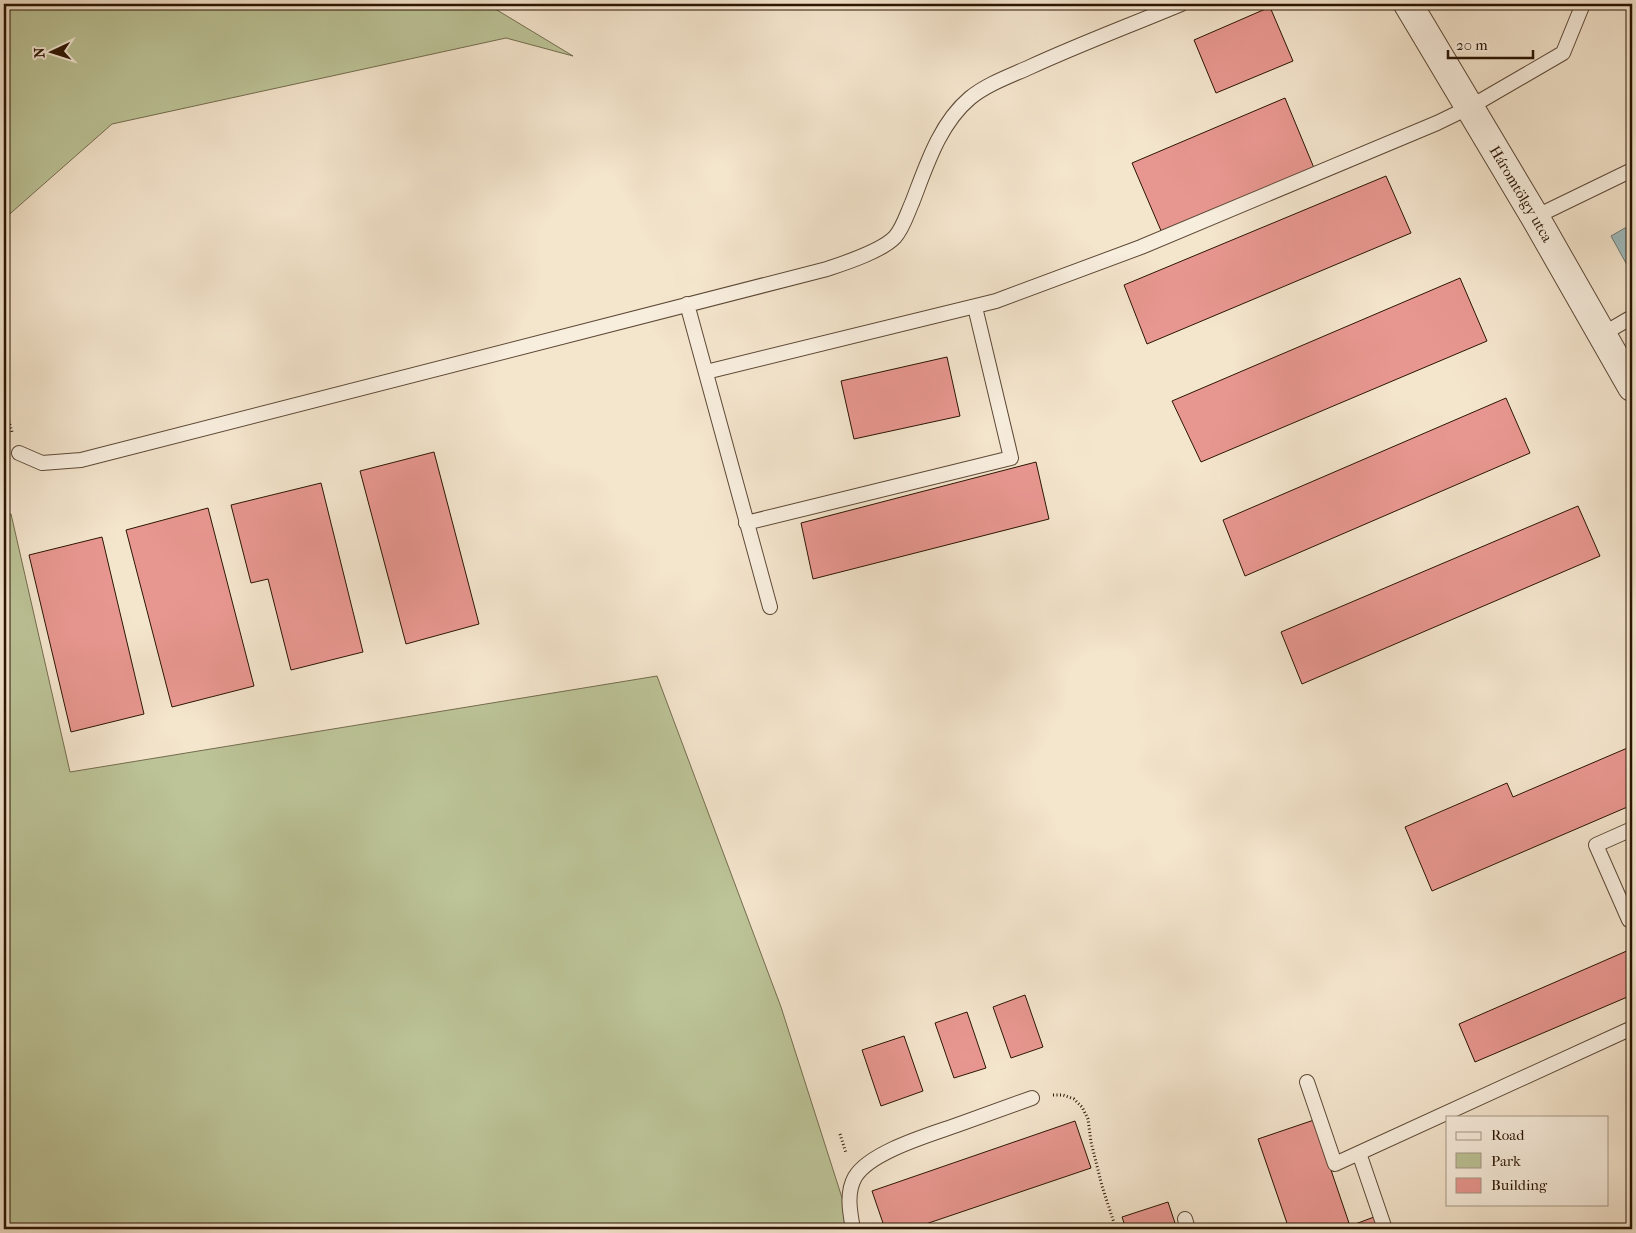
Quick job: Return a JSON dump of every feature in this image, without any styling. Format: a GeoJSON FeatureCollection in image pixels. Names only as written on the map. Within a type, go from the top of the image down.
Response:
{"type":"FeatureCollection","features":[{"type":"Feature","properties":{"kind":"street","name":"Háromtölgy utca"},"geometry":{"type":"LineString","coordinates":[[1408,4],[1536,217],[1632,387]]}},
{"type":"Feature","properties":{"kind":"lane"},"geometry":{"type":"LineString","coordinates":[[19,453],[42,463],[80,460],[827,269],[852,260],[881,247],[894,238],[902,227],[931,156],[944,130],[957,111],[971,97],[994,83],[1044,60],[1181,4]]}},
{"type":"Feature","properties":{"kind":"lane"},"geometry":{"type":"LineString","coordinates":[[706,372],[996,301],[1141,247],[1437,123],[1470,107],[1563,53],[1583,4]]}},
{"type":"Feature","properties":{"kind":"lane"},"geometry":{"type":"LineString","coordinates":[[1536,217],[1632,170]]}},
{"type":"Feature","properties":{"kind":"lane"},"geometry":{"type":"LineString","coordinates":[[688,304],[770,607]]}},
{"type":"Feature","properties":{"kind":"lane"},"geometry":{"type":"LineString","coordinates":[[746,523],[1012,458],[975,307]]}},
{"type":"Feature","properties":{"kind":"lane"},"geometry":{"type":"LineString","coordinates":[[1603,334],[1632,317]]}},
{"type":"Feature","properties":{"kind":"lane"},"geometry":{"type":"LineString","coordinates":[[1632,829],[1596,845],[1629,920],[1632,918]]}},
{"type":"Feature","properties":{"kind":"lane"},"geometry":{"type":"LineString","coordinates":[[1308,1082],[1336,1164],[1632,1028]]}},
{"type":"Feature","properties":{"kind":"lane"},"geometry":{"type":"LineString","coordinates":[[853,1229],[850,1191],[854,1178],[870,1161],[900,1146],[1032,1098]]}},
{"type":"Feature","properties":{"kind":"lane"},"geometry":{"type":"LineString","coordinates":[[1359,1153],[1385,1229]]}},
{"type":"Feature","properties":{"kind":"path"},"geometry":{"type":"LineString","coordinates":[[4,404],[19,453]]}},
{"type":"Feature","properties":{"kind":"path"},"geometry":{"type":"LineString","coordinates":[[1032,1098],[1063,1095],[1074,1099],[1082,1106],[1088,1119],[1091,1142],[1102,1186],[1116,1229]]}},
{"type":"Feature","properties":{"kind":"green space"},"geometry":{"type":"Polygon","coordinates":[[[4,4],[487,4],[573,56],[506,38],[112,124],[4,219],[4,4]]]}},
{"type":"Feature","properties":{"kind":"green space"},"geometry":{"type":"Polygon","coordinates":[[[4,514],[11,514],[70,772],[657,676],[781,1007],[852,1229],[4,1229],[4,514]]]}},
{"type":"Feature","properties":{"kind":"water"},"geometry":{"type":"Polygon","coordinates":[[[1632,224],[1632,274],[1611,236],[1632,224]]]}},
{"type":"Feature","properties":{"kind":"building"},"geometry":{"type":"Polygon","coordinates":[[[1270,7],[1293,61],[1216,93],[1194,40],[1270,7]]]}},
{"type":"Feature","properties":{"kind":"building"},"geometry":{"type":"Polygon","coordinates":[[[1285,98],[1314,168],[1162,233],[1132,163],[1285,98]]]}},
{"type":"Feature","properties":{"kind":"building"},"geometry":{"type":"Polygon","coordinates":[[[1386,176],[1411,233],[1147,344],[1124,285],[1386,176]]]}},
{"type":"Feature","properties":{"kind":"building"},"geometry":{"type":"Polygon","coordinates":[[[1460,278],[1487,341],[1201,462],[1172,401],[1460,278]]]}},
{"type":"Feature","properties":{"kind":"building"},"geometry":{"type":"Polygon","coordinates":[[[947,357],[960,416],[854,439],[841,381],[947,357]]]}},
{"type":"Feature","properties":{"kind":"building"},"geometry":{"type":"Polygon","coordinates":[[[1506,398],[1530,453],[1245,576],[1223,520],[1506,398]]]}},
{"type":"Feature","properties":{"kind":"building"},"geometry":{"type":"Polygon","coordinates":[[[434,452],[479,624],[406,644],[360,471],[434,452]]]}},
{"type":"Feature","properties":{"kind":"building"},"geometry":{"type":"Polygon","coordinates":[[[1036,462],[1049,519],[813,579],[801,523],[1036,462]]]}},
{"type":"Feature","properties":{"kind":"building"},"geometry":{"type":"Polygon","coordinates":[[[321,483],[363,652],[291,670],[268,579],[251,583],[231,505],[321,483]]]}},
{"type":"Feature","properties":{"kind":"building"},"geometry":{"type":"Polygon","coordinates":[[[1578,506],[1600,556],[1302,684],[1281,632],[1578,506]]]}},
{"type":"Feature","properties":{"kind":"building"},"geometry":{"type":"Polygon","coordinates":[[[208,508],[254,686],[172,707],[126,530],[208,508]]]}},
{"type":"Feature","properties":{"kind":"building"},"geometry":{"type":"Polygon","coordinates":[[[102,537],[144,714],[71,732],[29,555],[102,537]]]}},
{"type":"Feature","properties":{"kind":"building"},"geometry":{"type":"Polygon","coordinates":[[[1632,746],[1632,805],[1432,891],[1405,827],[1507,783],[1513,797],[1632,746]]]}},
{"type":"Feature","properties":{"kind":"building"},"geometry":{"type":"Polygon","coordinates":[[[1629,950],[1632,956],[1632,995],[1475,1062],[1459,1024],[1629,950]]]}},
{"type":"Feature","properties":{"kind":"building"},"geometry":{"type":"Polygon","coordinates":[[[1025,995],[1043,1047],[1011,1058],[993,1007],[1025,995]]]}},
{"type":"Feature","properties":{"kind":"building"},"geometry":{"type":"Polygon","coordinates":[[[967,1012],[986,1068],[954,1078],[935,1023],[967,1012]]]}},
{"type":"Feature","properties":{"kind":"building"},"geometry":{"type":"Polygon","coordinates":[[[904,1036],[923,1091],[881,1106],[862,1050],[904,1036]]]}},
{"type":"Feature","properties":{"kind":"building"},"geometry":{"type":"Polygon","coordinates":[[[1314,1120],[1350,1226],[1374,1217],[1379,1229],[1289,1229],[1258,1139],[1314,1120]]]}},
{"type":"Feature","properties":{"kind":"building"},"geometry":{"type":"Polygon","coordinates":[[[1075,1121],[1091,1168],[911,1229],[885,1229],[872,1191],[1075,1121]]]}},
{"type":"Feature","properties":{"kind":"building"},"geometry":{"type":"Polygon","coordinates":[[[1168,1202],[1177,1229],[1126,1229],[1122,1217],[1168,1202]]]}}]}
